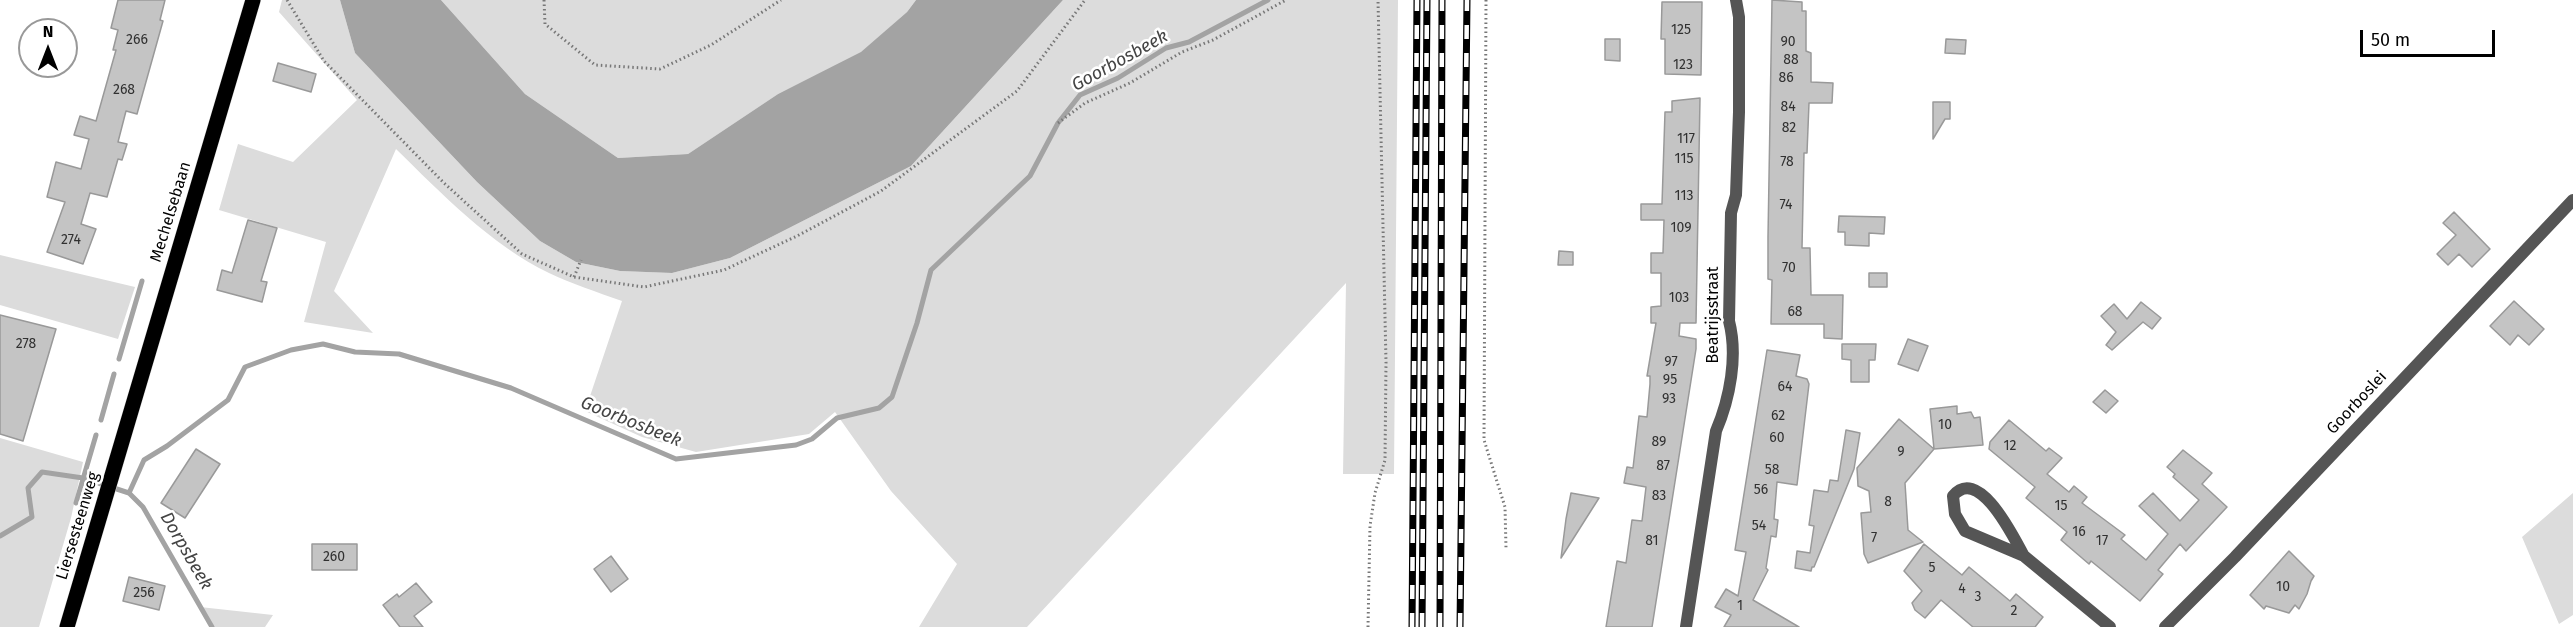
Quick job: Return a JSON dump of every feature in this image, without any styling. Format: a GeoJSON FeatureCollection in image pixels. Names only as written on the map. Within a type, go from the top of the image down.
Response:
{"type":"FeatureCollection","features":[{"type":"Feature","properties":{"kind":"main road","name":"Mechelsebaan"},"geometry":{"type":"LineString","coordinates":[[124,434],[253,0]]}},
{"type":"Feature","properties":{"kind":"main road","name":"Liersesteenweg"},"geometry":{"type":"LineString","coordinates":[[66,627],[124,434]]}},
{"type":"Feature","properties":{"kind":"street","name":"Beatrijsstraat"},"geometry":{"type":"LineString","coordinates":[[1686,627],[1716,431],[1725,413],[1733,357],[1733,338],[1729,321],[1731,213],[1736,195],[1740,17],[1737,0]]}},
{"type":"Feature","properties":{"kind":"street","name":"Goorboslei"},"geometry":{"type":"LineString","coordinates":[[2164,627],[2235,557],[2573,200]]}},
{"type":"Feature","properties":{"kind":"street"},"geometry":{"type":"LineString","coordinates":[[2024,556],[2004,521],[1985,495],[1965,489],[1953,496],[1955,514],[1965,531],[2024,556],[2110,627]]}},
{"type":"Feature","properties":{"kind":"path"},"geometry":{"type":"LineString","coordinates":[[287,0],[324,61],[444,183],[522,254],[574,277],[644,287],[724,270],[797,236],[880,191],[1017,91],[1085,0]]}},
{"type":"Feature","properties":{"kind":"path"},"geometry":{"type":"LineString","coordinates":[[544,0],[545,24],[595,65],[660,69],[711,45],[781,0]]}},
{"type":"Feature","properties":{"kind":"path"},"geometry":{"type":"LineString","coordinates":[[1058,123],[1085,103],[1130,82],[1182,52],[1213,40],[1286,0]]}},
{"type":"Feature","properties":{"kind":"path"},"geometry":{"type":"LineString","coordinates":[[1368,627],[1370,526],[1375,493],[1384,460],[1385,439],[1383,149],[1378,0]]}},
{"type":"Feature","properties":{"kind":"path"},"geometry":{"type":"LineString","coordinates":[[1486,0],[1484,440],[1505,507],[1506,548]]}},
{"type":"Feature","properties":{"kind":"path"},"geometry":{"type":"LineString","coordinates":[[574,277],[581,260]]}},
{"type":"Feature","properties":{"kind":"shaded area"},"geometry":{"type":"Polygon","coordinates":[[[282,0],[340,0],[355,53],[477,182],[540,241],[576,262],[620,271],[672,273],[730,258],[911,166],[1063,0],[1398,0],[1394,474],[1343,474],[1346,283],[1027,627],[919,627],[957,564],[891,491],[835,412],[809,434],[696,452],[642,437],[585,411],[622,301],[549,273],[507,248],[468,217],[396,149],[334,291],[373,333],[304,322],[326,242],[219,210],[238,144],[293,162],[357,100],[279,12],[282,0]]]}},
{"type":"Feature","properties":{"kind":"shaded area"},"geometry":{"type":"Polygon","coordinates":[[[340,0],[441,0],[525,94],[618,158],[688,154],[778,94],[861,52],[907,12],[916,0],[1063,0],[911,166],[730,258],[672,273],[620,271],[576,262],[540,241],[477,182],[355,53],[340,0]]]}},
{"type":"Feature","properties":{"kind":"shaded area"},"geometry":{"type":"Polygon","coordinates":[[[441,0],[916,0],[907,12],[861,53],[778,94],[688,154],[618,158],[525,94],[441,0]]]}},
{"type":"Feature","properties":{"kind":"shaded area"},"geometry":{"type":"Polygon","coordinates":[[[0,255],[135,287],[118,339],[0,305],[0,255]]]}},
{"type":"Feature","properties":{"kind":"shaded area"},"geometry":{"type":"Polygon","coordinates":[[[0,438],[83,462],[71,518],[39,627],[0,627],[0,438]]]}},
{"type":"Feature","properties":{"kind":"shaded area"},"geometry":{"type":"Polygon","coordinates":[[[2573,493],[2573,615],[2559,624],[2522,537],[2573,493]]]}},
{"type":"Feature","properties":{"kind":"shaded area"},"geometry":{"type":"Polygon","coordinates":[[[200,607],[273,615],[265,627],[211,627],[200,607]]]}},
{"type":"Feature","properties":{"kind":"building"},"geometry":{"type":"Polygon","coordinates":[[[118,0],[165,0],[160,20],[163,21],[137,114],[126,111],[118,142],[127,144],[122,160],[118,159],[107,197],[90,193],[81,224],[96,229],[83,264],[47,252],[65,202],[47,197],[56,162],[81,169],[89,139],[74,135],[80,116],[96,121],[116,50],[113,50],[118,30],[111,28],[118,0]]]}},
{"type":"Feature","properties":{"kind":"building"},"geometry":{"type":"Polygon","coordinates":[[[1772,0],[1802,2],[1802,11],[1806,11],[1806,51],[1811,53],[1811,82],[1833,83],[1832,103],[1809,103],[1807,153],[1804,153],[1802,248],[1810,248],[1811,295],[1843,295],[1842,339],[1824,338],[1824,324],[1771,324],[1772,280],[1768,279],[1768,237],[1772,0]]]}},
{"type":"Feature","properties":{"kind":"building"},"geometry":{"type":"Polygon","coordinates":[[[1662,2],[1702,2],[1701,75],[1665,74],[1665,39],[1661,39],[1662,2]]]}},
{"type":"Feature","properties":{"kind":"building"},"geometry":{"type":"Polygon","coordinates":[[[1605,39],[1620,39],[1620,61],[1605,60],[1605,39]]]}},
{"type":"Feature","properties":{"kind":"building"},"geometry":{"type":"Polygon","coordinates":[[[1946,39],[1966,40],[1965,54],[1945,53],[1946,39]]]}},
{"type":"Feature","properties":{"kind":"building"},"geometry":{"type":"Polygon","coordinates":[[[278,63],[316,74],[311,92],[273,81],[278,63]]]}},
{"type":"Feature","properties":{"kind":"building"},"geometry":{"type":"Polygon","coordinates":[[[1700,98],[1696,323],[1680,323],[1679,336],[1696,339],[1696,349],[1652,627],[1606,627],[1617,561],[1626,563],[1632,520],[1642,521],[1646,487],[1624,483],[1627,467],[1633,468],[1639,416],[1647,417],[1650,376],[1647,376],[1656,323],[1651,323],[1651,307],[1661,306],[1661,273],[1651,273],[1651,253],[1663,253],[1664,220],[1641,220],[1641,204],[1662,204],[1665,112],[1672,112],[1672,101],[1700,98]]]}},
{"type":"Feature","properties":{"kind":"building"},"geometry":{"type":"Polygon","coordinates":[[[1933,102],[1950,102],[1950,119],[1945,119],[1933,139],[1933,102]]]}},
{"type":"Feature","properties":{"kind":"building"},"geometry":{"type":"Polygon","coordinates":[[[2454,212],[2490,249],[2472,267],[2459,254],[2448,265],[2437,254],[2456,235],[2443,223],[2454,212]]]}},
{"type":"Feature","properties":{"kind":"building"},"geometry":{"type":"Polygon","coordinates":[[[1839,216],[1885,217],[1884,234],[1869,233],[1869,246],[1845,245],[1845,232],[1838,232],[1839,216]]]}},
{"type":"Feature","properties":{"kind":"building"},"geometry":{"type":"Polygon","coordinates":[[[248,220],[277,228],[261,281],[267,282],[262,302],[217,290],[222,270],[232,273],[248,220]]]}},
{"type":"Feature","properties":{"kind":"building"},"geometry":{"type":"Polygon","coordinates":[[[1559,251],[1573,252],[1573,265],[1558,265],[1559,251]]]}},
{"type":"Feature","properties":{"kind":"building"},"geometry":{"type":"Polygon","coordinates":[[[1869,273],[1887,273],[1887,287],[1869,287],[1869,273]]]}},
{"type":"Feature","properties":{"kind":"building"},"geometry":{"type":"Polygon","coordinates":[[[2514,301],[2544,329],[2529,345],[2518,335],[2510,345],[2490,326],[2514,301]]]}},
{"type":"Feature","properties":{"kind":"building"},"geometry":{"type":"Polygon","coordinates":[[[2141,302],[2161,318],[2152,329],[2143,322],[2112,350],[2106,345],[2116,332],[2101,316],[2114,304],[2127,319],[2141,302]]]}},
{"type":"Feature","properties":{"kind":"building"},"geometry":{"type":"Polygon","coordinates":[[[0,315],[56,329],[23,441],[0,434],[0,315]]]}},
{"type":"Feature","properties":{"kind":"building"},"geometry":{"type":"Polygon","coordinates":[[[1908,339],[1928,346],[1918,371],[1898,364],[1908,339]]]}},
{"type":"Feature","properties":{"kind":"building"},"geometry":{"type":"Polygon","coordinates":[[[1842,344],[1876,344],[1875,360],[1869,360],[1869,382],[1851,382],[1851,360],[1842,359],[1842,344]]]}},
{"type":"Feature","properties":{"kind":"building"},"geometry":{"type":"Polygon","coordinates":[[[1767,350],[1800,355],[1796,376],[1807,379],[1809,384],[1797,485],[1777,482],[1774,519],[1778,520],[1776,537],[1771,536],[1766,568],[1768,570],[1753,600],[1799,627],[1724,627],[1731,615],[1715,607],[1726,589],[1738,596],[1746,552],[1735,550],[1767,350]]]}},
{"type":"Feature","properties":{"kind":"building"},"geometry":{"type":"Polygon","coordinates":[[[2105,390],[2118,401],[2106,413],[2093,402],[2105,390]]]}},
{"type":"Feature","properties":{"kind":"building"},"geometry":{"type":"Polygon","coordinates":[[[1957,406],[1957,414],[1971,412],[1974,418],[1980,417],[1983,445],[1934,449],[1930,409],[1957,406]]]}},
{"type":"Feature","properties":{"kind":"building"},"geometry":{"type":"Polygon","coordinates":[[[1899,419],[1934,449],[1905,483],[1908,530],[1923,542],[1868,563],[1864,554],[1861,513],[1871,512],[1869,491],[1858,486],[1857,468],[1899,419]]]}},
{"type":"Feature","properties":{"kind":"building"},"geometry":{"type":"Polygon","coordinates":[[[2009,420],[2046,451],[2049,448],[2062,458],[2047,474],[2069,492],[2074,486],[2087,497],[2082,503],[2125,535],[2121,539],[2146,560],[2168,534],[2139,506],[2153,493],[2180,521],[2199,500],[2173,477],[2175,474],[2167,467],[2183,450],[2212,473],[2202,484],[2227,507],[2186,551],[2180,544],[2158,570],[2163,574],[2140,601],[2091,561],[2089,564],[2061,540],[2067,532],[2026,498],[2035,487],[1989,449],[1990,442],[2009,420]]]}},
{"type":"Feature","properties":{"kind":"building"},"geometry":{"type":"Polygon","coordinates":[[[1846,430],[1860,433],[1854,469],[1814,567],[1811,571],[1795,568],[1797,551],[1810,553],[1814,526],[1809,525],[1814,490],[1828,492],[1830,480],[1838,481],[1846,430]]]}},
{"type":"Feature","properties":{"kind":"building"},"geometry":{"type":"Polygon","coordinates":[[[196,449],[220,464],[185,518],[161,503],[196,449]]]}},
{"type":"Feature","properties":{"kind":"building"},"geometry":{"type":"Polygon","coordinates":[[[1571,493],[1599,498],[1561,558],[1566,519],[1571,493]]]}},
{"type":"Feature","properties":{"kind":"building"},"geometry":{"type":"Polygon","coordinates":[[[312,544],[357,544],[357,570],[312,570],[312,544]]]}},
{"type":"Feature","properties":{"kind":"building"},"geometry":{"type":"Polygon","coordinates":[[[1924,544],[1962,575],[1969,567],[2010,601],[2016,594],[2043,617],[2035,627],[1973,627],[1941,600],[1925,618],[1915,610],[1912,603],[1922,591],[1904,571],[1924,544]]]}},
{"type":"Feature","properties":{"kind":"building"},"geometry":{"type":"Polygon","coordinates":[[[2289,551],[2314,576],[2307,594],[2299,609],[2295,605],[2289,613],[2266,606],[2264,609],[2250,595],[2289,551]]]}},
{"type":"Feature","properties":{"kind":"building"},"geometry":{"type":"Polygon","coordinates":[[[611,556],[628,579],[611,592],[594,569],[611,556]]]}},
{"type":"Feature","properties":{"kind":"building"},"geometry":{"type":"Polygon","coordinates":[[[129,577],[165,586],[159,610],[123,601],[129,577]]]}},
{"type":"Feature","properties":{"kind":"building"},"geometry":{"type":"Polygon","coordinates":[[[416,583],[432,602],[414,616],[423,627],[400,627],[383,605],[397,594],[399,597],[416,583]]]}},
{"type":"Feature","properties":{"kind":"waterway","name":"Goorbosbeek"},"geometry":{"type":"LineString","coordinates":[[0,536],[32,517],[28,488],[42,472],[83,478],[129,493],[144,460],[167,446],[228,400],[245,367],[291,350],[323,344],[355,352],[399,354],[511,388],[676,459],[796,445],[812,439],[837,418],[879,408],[892,397],[917,323],[931,270],[1030,176],[1058,123],[1080,95],[1118,78],[1166,48],[1189,42],[1268,0]]}},
{"type":"Feature","properties":{"kind":"waterway"},"geometry":{"type":"LineString","coordinates":[[119,359],[142,281]]}},
{"type":"Feature","properties":{"kind":"waterway"},"geometry":{"type":"LineString","coordinates":[[101,420],[114,374]]}},
{"type":"Feature","properties":{"kind":"waterway"},"geometry":{"type":"LineString","coordinates":[[76,503],[96,435]]}},
{"type":"Feature","properties":{"kind":"waterway","name":"Dorpsbeek"},"geometry":{"type":"LineString","coordinates":[[129,493],[143,507],[212,627]]}},
{"type":"Feature","properties":{"kind":"railway"},"geometry":{"type":"LineString","coordinates":[[1412,627],[1417,0]]}},
{"type":"Feature","properties":{"kind":"railway"},"geometry":{"type":"LineString","coordinates":[[1422,627],[1427,0]]}},
{"type":"Feature","properties":{"kind":"railway"},"geometry":{"type":"LineString","coordinates":[[1440,627],[1442,0]]}},
{"type":"Feature","properties":{"kind":"railway"},"geometry":{"type":"LineString","coordinates":[[1460,627],[1467,0]]}}]}
